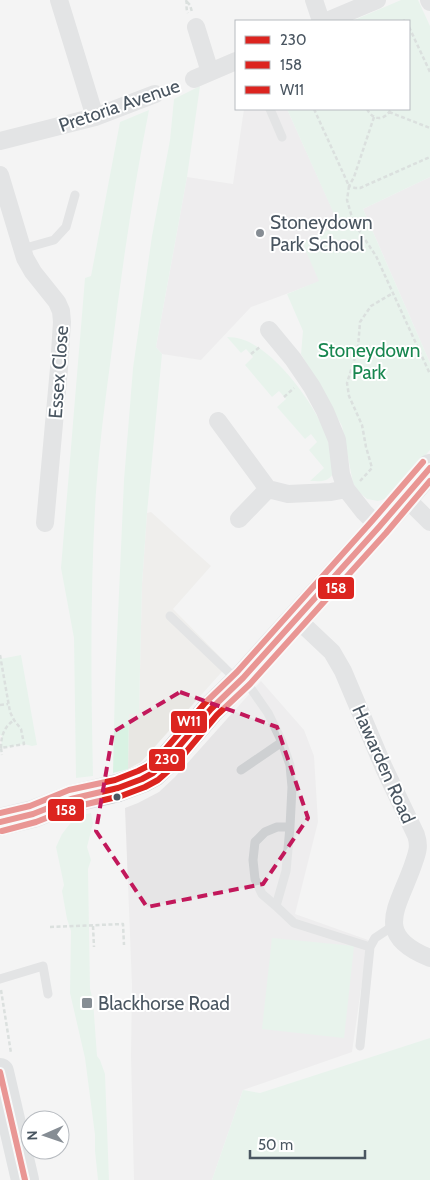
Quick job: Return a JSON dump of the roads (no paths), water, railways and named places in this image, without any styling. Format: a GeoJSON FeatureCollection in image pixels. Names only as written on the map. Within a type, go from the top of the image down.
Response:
{"type":"FeatureCollection","features":[{"type":"Feature","properties":{"kind":"main road"},"geometry":{"type":"LineString","coordinates":[[0,822],[33,814],[71,799],[134,783],[153,772],[211,709],[241,680],[430,468]]}},
{"type":"Feature","properties":{"kind":"main road"},"geometry":{"type":"LineString","coordinates":[[0,1072],[25,1180]]}},
{"type":"Feature","properties":{"kind":"street"},"geometry":{"type":"LineString","coordinates":[[59,0],[95,116]]}},
{"type":"Feature","properties":{"kind":"street"},"geometry":{"type":"LineString","coordinates":[[314,0],[321,20]]}},
{"type":"Feature","properties":{"kind":"street"},"geometry":{"type":"LineString","coordinates":[[329,20],[377,0]]}},
{"type":"Feature","properties":{"kind":"street"},"geometry":{"type":"LineString","coordinates":[[192,20],[202,76],[235,61]]}},
{"type":"Feature","properties":{"kind":"street","name":"Pretoria Avenue"},"geometry":{"type":"LineString","coordinates":[[0,141],[95,116],[155,94]]}},
{"type":"Feature","properties":{"kind":"street","name":"Essex Close"},"geometry":{"type":"LineString","coordinates":[[0,175],[24,258],[62,311],[59,368],[45,523]]}},
{"type":"Feature","properties":{"kind":"street"},"geometry":{"type":"LineString","coordinates":[[269,330],[293,359],[312,387],[325,411],[337,440],[341,474],[347,491],[379,527]]}},
{"type":"Feature","properties":{"kind":"street"},"geometry":{"type":"LineString","coordinates":[[218,422],[268,489],[288,494],[347,491]]}},
{"type":"Feature","properties":{"kind":"street"},"geometry":{"type":"LineString","coordinates":[[240,519],[268,489]]}},
{"type":"Feature","properties":{"kind":"street"},"geometry":{"type":"LineString","coordinates":[[405,497],[430,522]]}},
{"type":"Feature","properties":{"kind":"street","name":"Hawarden Road"},"geometry":{"type":"LineString","coordinates":[[296,618],[332,652],[343,671],[418,842],[416,859],[394,916],[393,926]]}},
{"type":"Feature","properties":{"kind":"street"},"geometry":{"type":"LineString","coordinates":[[393,926],[401,942],[430,958]]}},
{"type":"Feature","properties":{"kind":"lane"},"geometry":{"type":"LineString","coordinates":[[270,110],[282,137]]}},
{"type":"Feature","properties":{"kind":"lane"},"geometry":{"type":"LineString","coordinates":[[22,249],[54,240],[66,227],[75,194]]}},
{"type":"Feature","properties":{"kind":"lane"},"geometry":{"type":"LineString","coordinates":[[170,616],[241,680],[268,714],[282,742],[290,764],[292,787],[286,871],[276,906]]}},
{"type":"Feature","properties":{"kind":"lane"},"geometry":{"type":"LineString","coordinates":[[241,770],[282,742]]}},
{"type":"Feature","properties":{"kind":"lane"},"geometry":{"type":"LineString","coordinates":[[290,827],[277,827],[265,832],[255,842],[253,860],[255,879],[262,894],[294,923],[370,947]]}},
{"type":"Feature","properties":{"kind":"lane"},"geometry":{"type":"LineString","coordinates":[[360,1046],[370,947],[375,938],[393,926]]}},
{"type":"Feature","properties":{"kind":"lane"},"geometry":{"type":"LineString","coordinates":[[0,979],[43,966],[48,994]]}},
{"type":"Feature","properties":{"kind":"place","name":"Stoneydown Park School"},"geometry":{"type":"Point","coordinates":[260,233]}},
{"type":"Feature","properties":{"kind":"place","name":"Blackhorse Road"},"geometry":{"type":"Point","coordinates":[87,1003]}},
{"type":"Feature","properties":{"kind":"park label","name":"Stoneydown Park"},"geometry":{"type":"Point","coordinates":[369,361]}}]}
